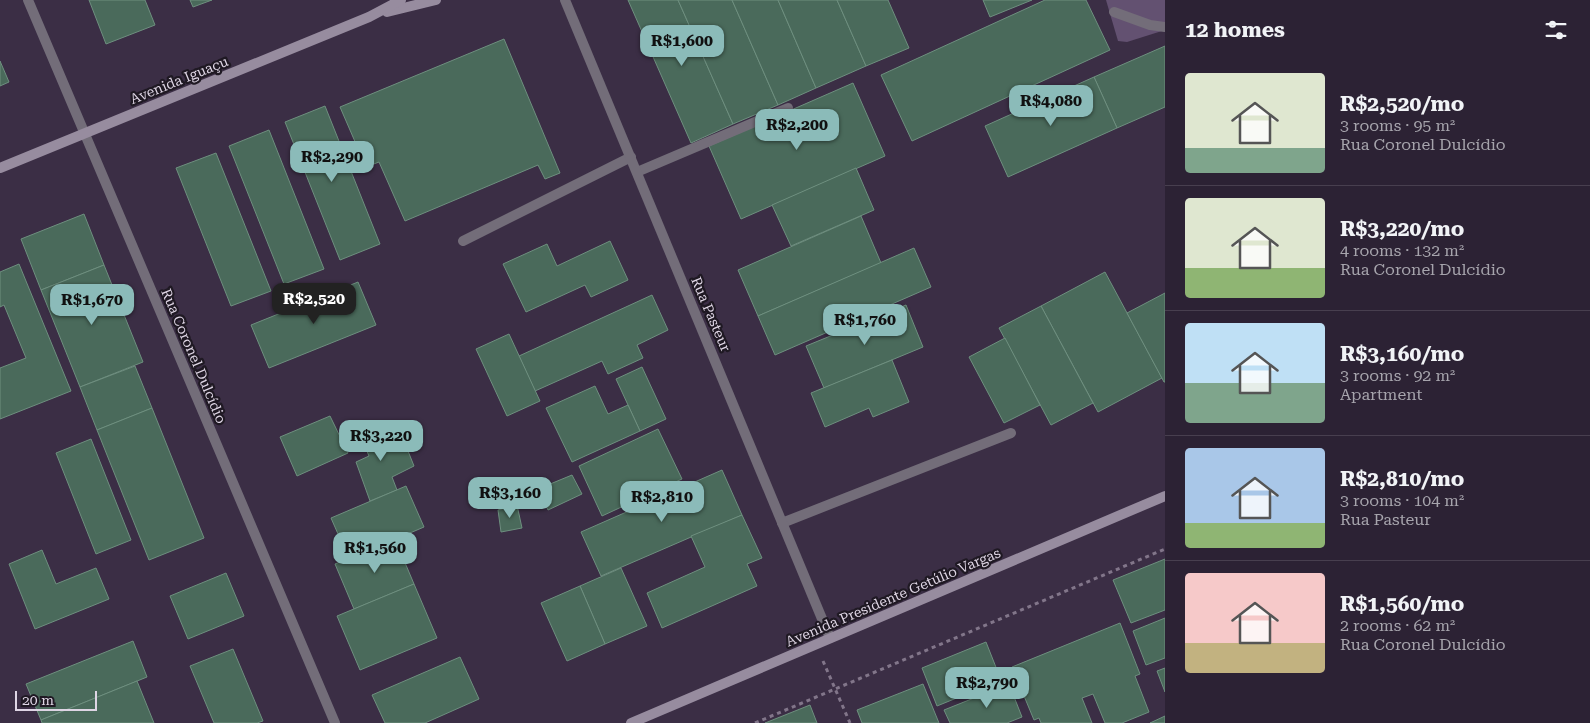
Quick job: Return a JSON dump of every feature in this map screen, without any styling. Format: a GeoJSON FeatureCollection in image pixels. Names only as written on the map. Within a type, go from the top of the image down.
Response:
{"type":"FeatureCollection","features":[{"type":"Feature","properties":{"kind":"main road","name":"Avenida Iguaçu"},"geometry":{"type":"LineString","coordinates":[[0,168],[369,17],[401,0]]}},
{"type":"Feature","properties":{"kind":"main road","name":"Avenida Iguaçu"},"geometry":{"type":"LineString","coordinates":[[369,17],[436,0]]}},
{"type":"Feature","properties":{"kind":"main road","name":"Avenida Presidente Getúlio Vargas"},"geometry":{"type":"LineString","coordinates":[[631,723],[1165,496]]}},
{"type":"Feature","properties":{"kind":"street","name":"Rua Coronel Dulcídio"},"geometry":{"type":"LineString","coordinates":[[28,0],[335,723]]}},
{"type":"Feature","properties":{"kind":"street","name":"Rua Pasteur"},"geometry":{"type":"LineString","coordinates":[[566,0],[830,638]]}},
{"type":"Feature","properties":{"kind":"street"},"geometry":{"type":"LineString","coordinates":[[1114,12],[1150,26],[1165,27]]}},
{"type":"Feature","properties":{"kind":"street"},"geometry":{"type":"LineString","coordinates":[[637,172],[788,108]]}},
{"type":"Feature","properties":{"kind":"street"},"geometry":{"type":"LineString","coordinates":[[463,241],[631,157]]}},
{"type":"Feature","properties":{"kind":"street"},"geometry":{"type":"LineString","coordinates":[[782,523],[1011,433]]}},
{"type":"Feature","properties":{"kind":"path"},"geometry":{"type":"LineString","coordinates":[[755,723],[1165,549]]}},
{"type":"Feature","properties":{"kind":"path"},"geometry":{"type":"LineString","coordinates":[[816,644],[850,723]]}},
{"type":"Feature","properties":{"kind":"shaded area"},"geometry":{"type":"Polygon","coordinates":[[[1106,0],[1165,0],[1165,30],[1127,42],[1118,41],[1106,0]]]}},
{"type":"Feature","properties":{"kind":"building"},"geometry":{"type":"Polygon","coordinates":[[[89,0],[145,0],[155,25],[106,44],[89,0]]]}},
{"type":"Feature","properties":{"kind":"building"},"geometry":{"type":"Polygon","coordinates":[[[190,0],[212,0],[193,7],[190,0]]]}},
{"type":"Feature","properties":{"kind":"building"},"geometry":{"type":"Polygon","coordinates":[[[628,0],[678,0],[733,124],[691,143],[628,0]]]}},
{"type":"Feature","properties":{"kind":"building"},"geometry":{"type":"Polygon","coordinates":[[[678,0],[732,0],[778,105],[733,124],[678,0]]]}},
{"type":"Feature","properties":{"kind":"building"},"geometry":{"type":"Polygon","coordinates":[[[732,0],[778,0],[816,88],[778,105],[732,0]]]}},
{"type":"Feature","properties":{"kind":"building"},"geometry":{"type":"Polygon","coordinates":[[[778,0],[837,0],[866,66],[816,88],[778,0]]]}},
{"type":"Feature","properties":{"kind":"building"},"geometry":{"type":"Polygon","coordinates":[[[837,0],[888,0],[909,48],[866,66],[837,0]]]}},
{"type":"Feature","properties":{"kind":"building"},"geometry":{"type":"Polygon","coordinates":[[[983,0],[1032,0],[990,17],[983,0]]]}},
{"type":"Feature","properties":{"kind":"building"},"geometry":{"type":"Polygon","coordinates":[[[1045,0],[1086,0],[1110,50],[912,141],[881,75],[1045,0]]]}},
{"type":"Feature","properties":{"kind":"building"},"geometry":{"type":"Polygon","coordinates":[[[504,39],[560,173],[545,179],[538,165],[405,221],[379,162],[366,167],[340,107],[504,39]]]}},
{"type":"Feature","properties":{"kind":"building"},"geometry":{"type":"Polygon","coordinates":[[[1165,46],[1165,107],[1117,128],[1094,77],[1165,46]]]}},
{"type":"Feature","properties":{"kind":"building"},"geometry":{"type":"Polygon","coordinates":[[[0,61],[9,82],[0,86],[0,61]]]}},
{"type":"Feature","properties":{"kind":"building"},"geometry":{"type":"Polygon","coordinates":[[[1094,77],[1117,128],[1008,177],[985,126],[1094,77]]]}},
{"type":"Feature","properties":{"kind":"building"},"geometry":{"type":"Polygon","coordinates":[[[853,83],[885,156],[741,219],[709,146],[853,83]]]}},
{"type":"Feature","properties":{"kind":"building"},"geometry":{"type":"Polygon","coordinates":[[[325,106],[380,244],[340,260],[285,122],[325,106]]]}},
{"type":"Feature","properties":{"kind":"building"},"geometry":{"type":"Polygon","coordinates":[[[269,130],[324,269],[284,284],[229,146],[269,130]]]}},
{"type":"Feature","properties":{"kind":"building"},"geometry":{"type":"Polygon","coordinates":[[[216,153],[271,291],[231,306],[176,168],[216,153]]]}},
{"type":"Feature","properties":{"kind":"building"},"geometry":{"type":"Polygon","coordinates":[[[856,168],[874,210],[791,246],[772,205],[856,168]]]}},
{"type":"Feature","properties":{"kind":"building"},"geometry":{"type":"Polygon","coordinates":[[[84,214],[104,265],[41,290],[21,239],[84,214]]]}},
{"type":"Feature","properties":{"kind":"building"},"geometry":{"type":"Polygon","coordinates":[[[861,216],[881,263],[758,316],[738,270],[861,216]]]}},
{"type":"Feature","properties":{"kind":"building"},"geometry":{"type":"Polygon","coordinates":[[[610,241],[628,280],[591,297],[585,285],[526,312],[503,264],[547,244],[557,266],[610,241]]]}},
{"type":"Feature","properties":{"kind":"building"},"geometry":{"type":"Polygon","coordinates":[[[914,248],[931,287],[775,355],[758,316],[914,248]]]}},
{"type":"Feature","properties":{"kind":"building"},"geometry":{"type":"Polygon","coordinates":[[[19,264],[71,391],[0,419],[0,368],[26,358],[4,305],[0,307],[0,272],[19,264]]]}},
{"type":"Feature","properties":{"kind":"building"},"geometry":{"type":"Polygon","coordinates":[[[104,265],[143,362],[80,387],[41,290],[104,265]]]}},
{"type":"Feature","properties":{"kind":"building"},"geometry":{"type":"Polygon","coordinates":[[[1105,272],[1162,378],[1098,412],[1041,306],[1105,272]]]}},
{"type":"Feature","properties":{"kind":"building"},"geometry":{"type":"Polygon","coordinates":[[[358,282],[376,325],[269,368],[251,325],[358,282]]]}},
{"type":"Feature","properties":{"kind":"building"},"geometry":{"type":"Polygon","coordinates":[[[1165,293],[1165,382],[1164,382],[1127,313],[1165,293]]]}},
{"type":"Feature","properties":{"kind":"building"},"geometry":{"type":"Polygon","coordinates":[[[652,295],[668,330],[637,345],[643,358],[608,374],[602,361],[535,391],[519,356],[652,295]]]}},
{"type":"Feature","properties":{"kind":"building"},"geometry":{"type":"Polygon","coordinates":[[[906,305],[923,347],[824,388],[806,346],[906,305]]]}},
{"type":"Feature","properties":{"kind":"building"},"geometry":{"type":"Polygon","coordinates":[[[1041,306],[1093,403],[1051,425],[999,328],[1041,306]]]}},
{"type":"Feature","properties":{"kind":"building"},"geometry":{"type":"Polygon","coordinates":[[[509,334],[540,401],[507,416],[476,349],[509,334]]]}},
{"type":"Feature","properties":{"kind":"building"},"geometry":{"type":"Polygon","coordinates":[[[1005,338],[1040,405],[1004,423],[969,357],[1005,338]]]}},
{"type":"Feature","properties":{"kind":"building"},"geometry":{"type":"Polygon","coordinates":[[[892,360],[909,402],[873,417],[869,408],[825,427],[811,393],[892,360]]]}},
{"type":"Feature","properties":{"kind":"building"},"geometry":{"type":"Polygon","coordinates":[[[135,366],[152,408],[97,430],[80,387],[135,366]]]}},
{"type":"Feature","properties":{"kind":"building"},"geometry":{"type":"Polygon","coordinates":[[[642,367],[666,419],[640,431],[616,379],[642,367]]]}},
{"type":"Feature","properties":{"kind":"building"},"geometry":{"type":"Polygon","coordinates":[[[595,386],[608,414],[628,405],[640,431],[572,462],[546,408],[595,386]]]}},
{"type":"Feature","properties":{"kind":"building"},"geometry":{"type":"Polygon","coordinates":[[[152,408],[204,538],[149,560],[97,430],[152,408]]]}},
{"type":"Feature","properties":{"kind":"building"},"geometry":{"type":"Polygon","coordinates":[[[330,416],[348,453],[297,476],[280,437],[330,416]]]}},
{"type":"Feature","properties":{"kind":"building"},"geometry":{"type":"Polygon","coordinates":[[[374,421],[386,445],[404,441],[414,466],[392,477],[397,490],[370,501],[356,462],[369,456],[357,428],[374,421]]]}},
{"type":"Feature","properties":{"kind":"building"},"geometry":{"type":"Polygon","coordinates":[[[658,429],[682,479],[602,516],[579,466],[658,429]]]}},
{"type":"Feature","properties":{"kind":"building"},"geometry":{"type":"Polygon","coordinates":[[[91,439],[131,540],[96,554],[56,453],[91,439]]]}},
{"type":"Feature","properties":{"kind":"building"},"geometry":{"type":"Polygon","coordinates":[[[722,470],[742,515],[601,576],[581,532],[722,470]]]}},
{"type":"Feature","properties":{"kind":"building"},"geometry":{"type":"Polygon","coordinates":[[[572,475],[582,494],[548,510],[538,489],[572,475]]]}},
{"type":"Feature","properties":{"kind":"building"},"geometry":{"type":"Polygon","coordinates":[[[406,486],[424,527],[349,559],[331,518],[406,486]]]}},
{"type":"Feature","properties":{"kind":"building"},"geometry":{"type":"Polygon","coordinates":[[[517,505],[522,528],[501,532],[498,510],[517,505]]]}},
{"type":"Feature","properties":{"kind":"building"},"geometry":{"type":"Polygon","coordinates":[[[742,515],[762,558],[747,564],[757,586],[662,628],[647,593],[705,567],[691,536],[742,515]]]}},
{"type":"Feature","properties":{"kind":"building"},"geometry":{"type":"Polygon","coordinates":[[[395,539],[414,584],[354,609],[335,564],[395,539]]]}},
{"type":"Feature","properties":{"kind":"building"},"geometry":{"type":"Polygon","coordinates":[[[42,550],[56,584],[96,568],[109,599],[35,629],[9,564],[42,550]]]}},
{"type":"Feature","properties":{"kind":"building"},"geometry":{"type":"Polygon","coordinates":[[[1165,559],[1165,610],[1131,623],[1113,580],[1165,559]]]}},
{"type":"Feature","properties":{"kind":"building"},"geometry":{"type":"Polygon","coordinates":[[[621,568],[647,626],[605,644],[580,586],[621,568]]]}},
{"type":"Feature","properties":{"kind":"building"},"geometry":{"type":"Polygon","coordinates":[[[226,573],[244,616],[188,639],[170,596],[226,573]]]}},
{"type":"Feature","properties":{"kind":"building"},"geometry":{"type":"Polygon","coordinates":[[[414,584],[437,638],[360,670],[337,616],[414,584]]]}},
{"type":"Feature","properties":{"kind":"building"},"geometry":{"type":"Polygon","coordinates":[[[580,586],[605,644],[567,661],[541,603],[580,586]]]}},
{"type":"Feature","properties":{"kind":"building"},"geometry":{"type":"Polygon","coordinates":[[[1165,618],[1165,658],[1146,665],[1133,631],[1165,618]]]}},
{"type":"Feature","properties":{"kind":"building"},"geometry":{"type":"Polygon","coordinates":[[[1120,623],[1140,674],[1135,676],[1149,712],[1122,723],[1105,723],[1093,694],[1082,698],[1092,723],[1041,723],[1039,718],[1034,720],[1012,667],[1120,623]]]}},
{"type":"Feature","properties":{"kind":"building"},"geometry":{"type":"Polygon","coordinates":[[[133,641],[147,677],[41,720],[26,684],[133,641]]]}},
{"type":"Feature","properties":{"kind":"building"},"geometry":{"type":"Polygon","coordinates":[[[986,642],[1001,680],[937,706],[922,668],[986,642]]]}},
{"type":"Feature","properties":{"kind":"building"},"geometry":{"type":"Polygon","coordinates":[[[233,649],[263,721],[257,723],[214,723],[190,666],[233,649]]]}},
{"type":"Feature","properties":{"kind":"building"},"geometry":{"type":"Polygon","coordinates":[[[460,657],[479,699],[425,723],[385,723],[372,695],[460,657]]]}},
{"type":"Feature","properties":{"kind":"building"},"geometry":{"type":"Polygon","coordinates":[[[1165,668],[1165,692],[1157,671],[1165,668]]]}},
{"type":"Feature","properties":{"kind":"building"},"geometry":{"type":"Polygon","coordinates":[[[137,681],[154,723],[42,723],[41,720],[137,681]]]}},
{"type":"Feature","properties":{"kind":"building"},"geometry":{"type":"Polygon","coordinates":[[[923,684],[939,723],[862,723],[857,710],[923,684]]]}},
{"type":"Feature","properties":{"kind":"building"},"geometry":{"type":"Polygon","coordinates":[[[1009,684],[1022,717],[1007,723],[950,723],[944,710],[1009,684]]]}},
{"type":"Feature","properties":{"kind":"building"},"geometry":{"type":"Polygon","coordinates":[[[810,705],[817,723],[765,723],[810,705]]]}},
{"type":"Feature","properties":{"kind":"building"},"geometry":{"type":"Polygon","coordinates":[[[1165,716],[1165,723],[1150,723],[1165,716]]]}}]}
